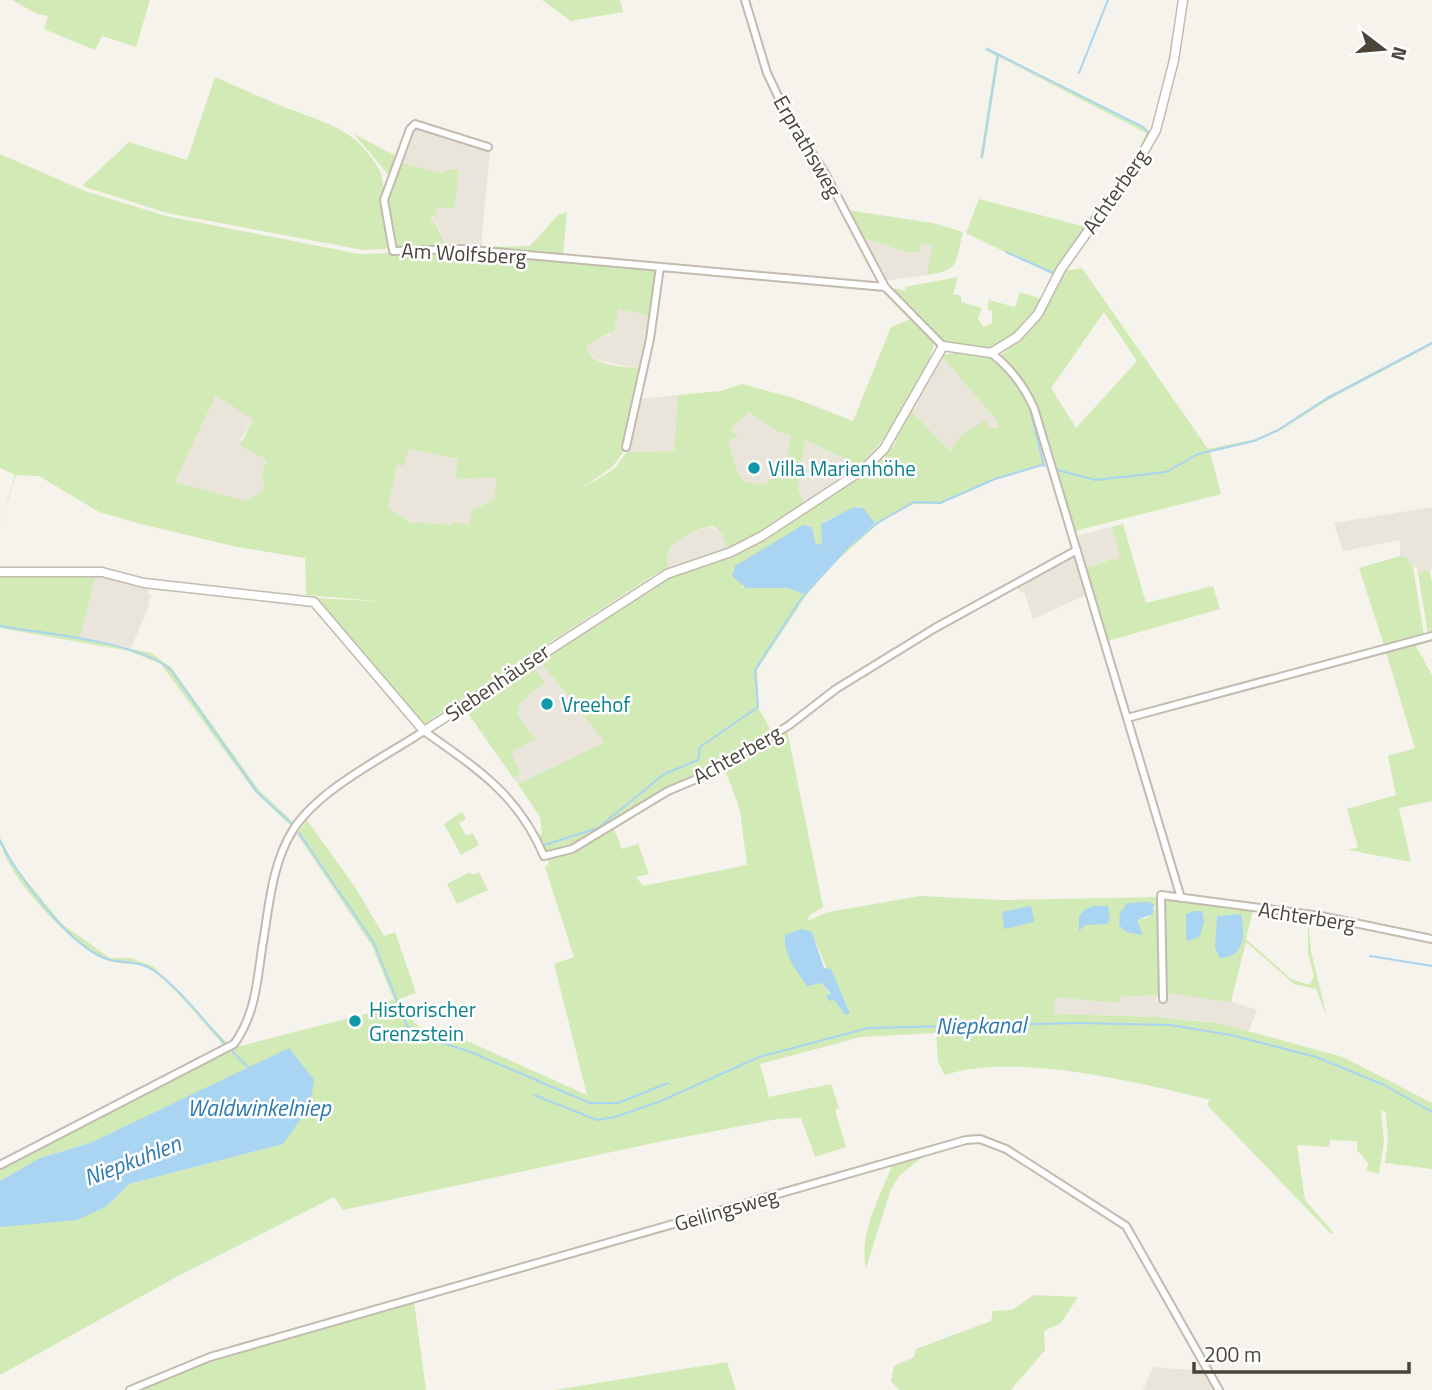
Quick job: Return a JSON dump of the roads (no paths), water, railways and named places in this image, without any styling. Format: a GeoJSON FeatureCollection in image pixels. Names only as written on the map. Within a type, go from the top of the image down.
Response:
{"type":"FeatureCollection","features":[{"type":"Feature","properties":{"kind":"street","name":"Erprathsweg"},"geometry":{"type":"LineString","coordinates":[[745,0],[767,74],[787,115],[825,173],[885,287],[943,346]]}},
{"type":"Feature","properties":{"kind":"street","name":"Achterberg"},"geometry":{"type":"LineString","coordinates":[[991,353],[1017,337],[1038,314],[1061,269],[1139,160],[1156,130],[1174,60],[1183,0]]}},
{"type":"Feature","properties":{"kind":"street","name":"Am Wolfsberg"},"geometry":{"type":"LineString","coordinates":[[488,147],[415,124],[410,129],[384,200],[393,251],[461,249],[885,287]]}},
{"type":"Feature","properties":{"kind":"street"},"geometry":{"type":"LineString","coordinates":[[626,447],[650,338],[660,267]]}},
{"type":"Feature","properties":{"kind":"street"},"geometry":{"type":"LineString","coordinates":[[943,346],[991,353],[1004,363],[1030,398],[1181,898],[1160,895],[1163,999]]}},
{"type":"Feature","properties":{"kind":"street","name":"Siebenhäuser"},"geometry":{"type":"LineString","coordinates":[[0,572],[102,572],[144,583],[314,602],[424,731],[667,573],[731,552],[762,536],[864,469],[884,449],[943,346]]}},
{"type":"Feature","properties":{"kind":"street","name":"Achterberg"},"geometry":{"type":"LineString","coordinates":[[424,731],[504,792],[531,826],[544,856],[555,854],[572,849],[668,791],[699,779],[788,726],[836,689],[924,635],[1077,550]]}},
{"type":"Feature","properties":{"kind":"street"},"geometry":{"type":"LineString","coordinates":[[1127,718],[1432,636]]}},
{"type":"Feature","properties":{"kind":"street"},"geometry":{"type":"LineString","coordinates":[[0,1165],[234,1044],[252,1012],[274,877],[292,832],[306,813],[325,796],[424,731]]}},
{"type":"Feature","properties":{"kind":"street","name":"Achterberg"},"geometry":{"type":"LineString","coordinates":[[1181,898],[1321,916],[1432,939]]}},
{"type":"Feature","properties":{"kind":"street","name":"Geilingsweg"},"geometry":{"type":"LineString","coordinates":[[130,1390],[210,1357],[966,1140],[980,1139],[1006,1149],[1126,1227],[1219,1390]]}},
{"type":"Feature","properties":{"kind":"water"},"geometry":{"type":"Polygon","coordinates":[[[854,507],[863,508],[875,523],[849,545],[803,594],[788,588],[746,588],[732,576],[735,566],[803,525],[812,527],[816,545],[820,543],[822,546],[821,524],[854,507]]]}},
{"type":"Feature","properties":{"kind":"water"},"geometry":{"type":"Polygon","coordinates":[[[1127,903],[1154,904],[1153,914],[1137,920],[1143,935],[1126,932],[1119,925],[1120,913],[1127,903]]]}},
{"type":"Feature","properties":{"kind":"water"},"geometry":{"type":"Polygon","coordinates":[[[1031,906],[1034,922],[1004,929],[1002,912],[1031,906]]]}},
{"type":"Feature","properties":{"kind":"water"},"geometry":{"type":"Polygon","coordinates":[[[1108,906],[1110,920],[1107,924],[1085,925],[1079,931],[1079,916],[1085,909],[1108,906]]]}},
{"type":"Feature","properties":{"kind":"water"},"geometry":{"type":"Polygon","coordinates":[[[1202,911],[1204,921],[1200,936],[1189,941],[1186,939],[1186,914],[1202,911]]]}},
{"type":"Feature","properties":{"kind":"water"},"geometry":{"type":"Polygon","coordinates":[[[1241,914],[1242,943],[1235,953],[1220,958],[1215,947],[1217,916],[1241,914]]]}},
{"type":"Feature","properties":{"kind":"water"},"geometry":{"type":"Polygon","coordinates":[[[802,929],[812,932],[824,968],[831,969],[850,1014],[845,1015],[834,1000],[829,1001],[826,996],[831,994],[822,983],[807,986],[792,963],[786,949],[785,935],[802,929]]]}},
{"type":"Feature","properties":{"kind":"water","name":"Waldwinkelniep"},"geometry":{"type":"Polygon","coordinates":[[[289,1048],[314,1080],[310,1106],[283,1144],[129,1184],[107,1206],[77,1220],[0,1227],[0,1181],[40,1158],[90,1143],[289,1048]]]}},
{"type":"Feature","properties":{"kind":"waterway"},"geometry":{"type":"LineString","coordinates":[[1079,73],[1108,0]]}},
{"type":"Feature","properties":{"kind":"waterway"},"geometry":{"type":"LineString","coordinates":[[987,49],[1143,127],[1148,132],[1147,138]]}},
{"type":"Feature","properties":{"kind":"waterway"},"geometry":{"type":"LineString","coordinates":[[982,157],[998,55]]}},
{"type":"Feature","properties":{"kind":"waterway"},"geometry":{"type":"LineString","coordinates":[[1087,223],[1129,167]]}},
{"type":"Feature","properties":{"kind":"waterway"},"geometry":{"type":"LineString","coordinates":[[1006,252],[1053,273],[1085,227]]}},
{"type":"Feature","properties":{"kind":"waterway"},"geometry":{"type":"LineString","coordinates":[[1057,470],[1096,480],[1166,472],[1198,454],[1254,441],[1278,430],[1326,399],[1432,343]]}},
{"type":"Feature","properties":{"kind":"waterway"},"geometry":{"type":"LineString","coordinates":[[992,358],[1004,369]]}},
{"type":"Feature","properties":{"kind":"waterway"},"geometry":{"type":"LineString","coordinates":[[1028,401],[1044,466]]}},
{"type":"Feature","properties":{"kind":"waterway"},"geometry":{"type":"LineString","coordinates":[[541,846],[598,828],[664,774],[698,760],[700,747],[758,707],[755,670],[803,596],[849,546],[879,522],[914,502],[940,503],[995,479],[1042,465]]}},
{"type":"Feature","properties":{"kind":"waterway"},"geometry":{"type":"LineString","coordinates":[[0,626],[114,645],[156,660],[171,670],[258,793],[291,823]]}},
{"type":"Feature","properties":{"kind":"waterway"},"geometry":{"type":"LineString","coordinates":[[299,833],[374,943],[407,1026],[427,1038],[468,1051],[590,1103],[618,1103],[668,1083]]}},
{"type":"Feature","properties":{"kind":"waterway"},"geometry":{"type":"LineString","coordinates":[[0,841],[31,890],[77,941],[107,959],[142,965],[162,976],[225,1044]]}},
{"type":"Feature","properties":{"kind":"waterway"},"geometry":{"type":"LineString","coordinates":[[1370,956],[1432,966]]}},
{"type":"Feature","properties":{"kind":"waterway","name":"Niepkanal"},"geometry":{"type":"LineString","coordinates":[[534,1095],[597,1120],[615,1117],[661,1101],[759,1057],[868,1028],[1077,1023],[1170,1025],[1231,1035],[1316,1057],[1384,1085],[1432,1112]]}},
{"type":"Feature","properties":{"kind":"waterway"},"geometry":{"type":"LineString","coordinates":[[232,1051],[249,1068]]}},
{"type":"Feature","properties":{"kind":"place","name":"Villa Marienhöhe"},"geometry":{"type":"Point","coordinates":[754,468]}},
{"type":"Feature","properties":{"kind":"place","name":"Vreehof"},"geometry":{"type":"Point","coordinates":[547,704]}},
{"type":"Feature","properties":{"kind":"place","name":"Historischer Grenzstein"},"geometry":{"type":"Point","coordinates":[355,1021]}},
{"type":"Feature","properties":{"kind":"water label","name":"Niepkuhlen"},"geometry":{"type":"Point","coordinates":[132,1160]}}]}
